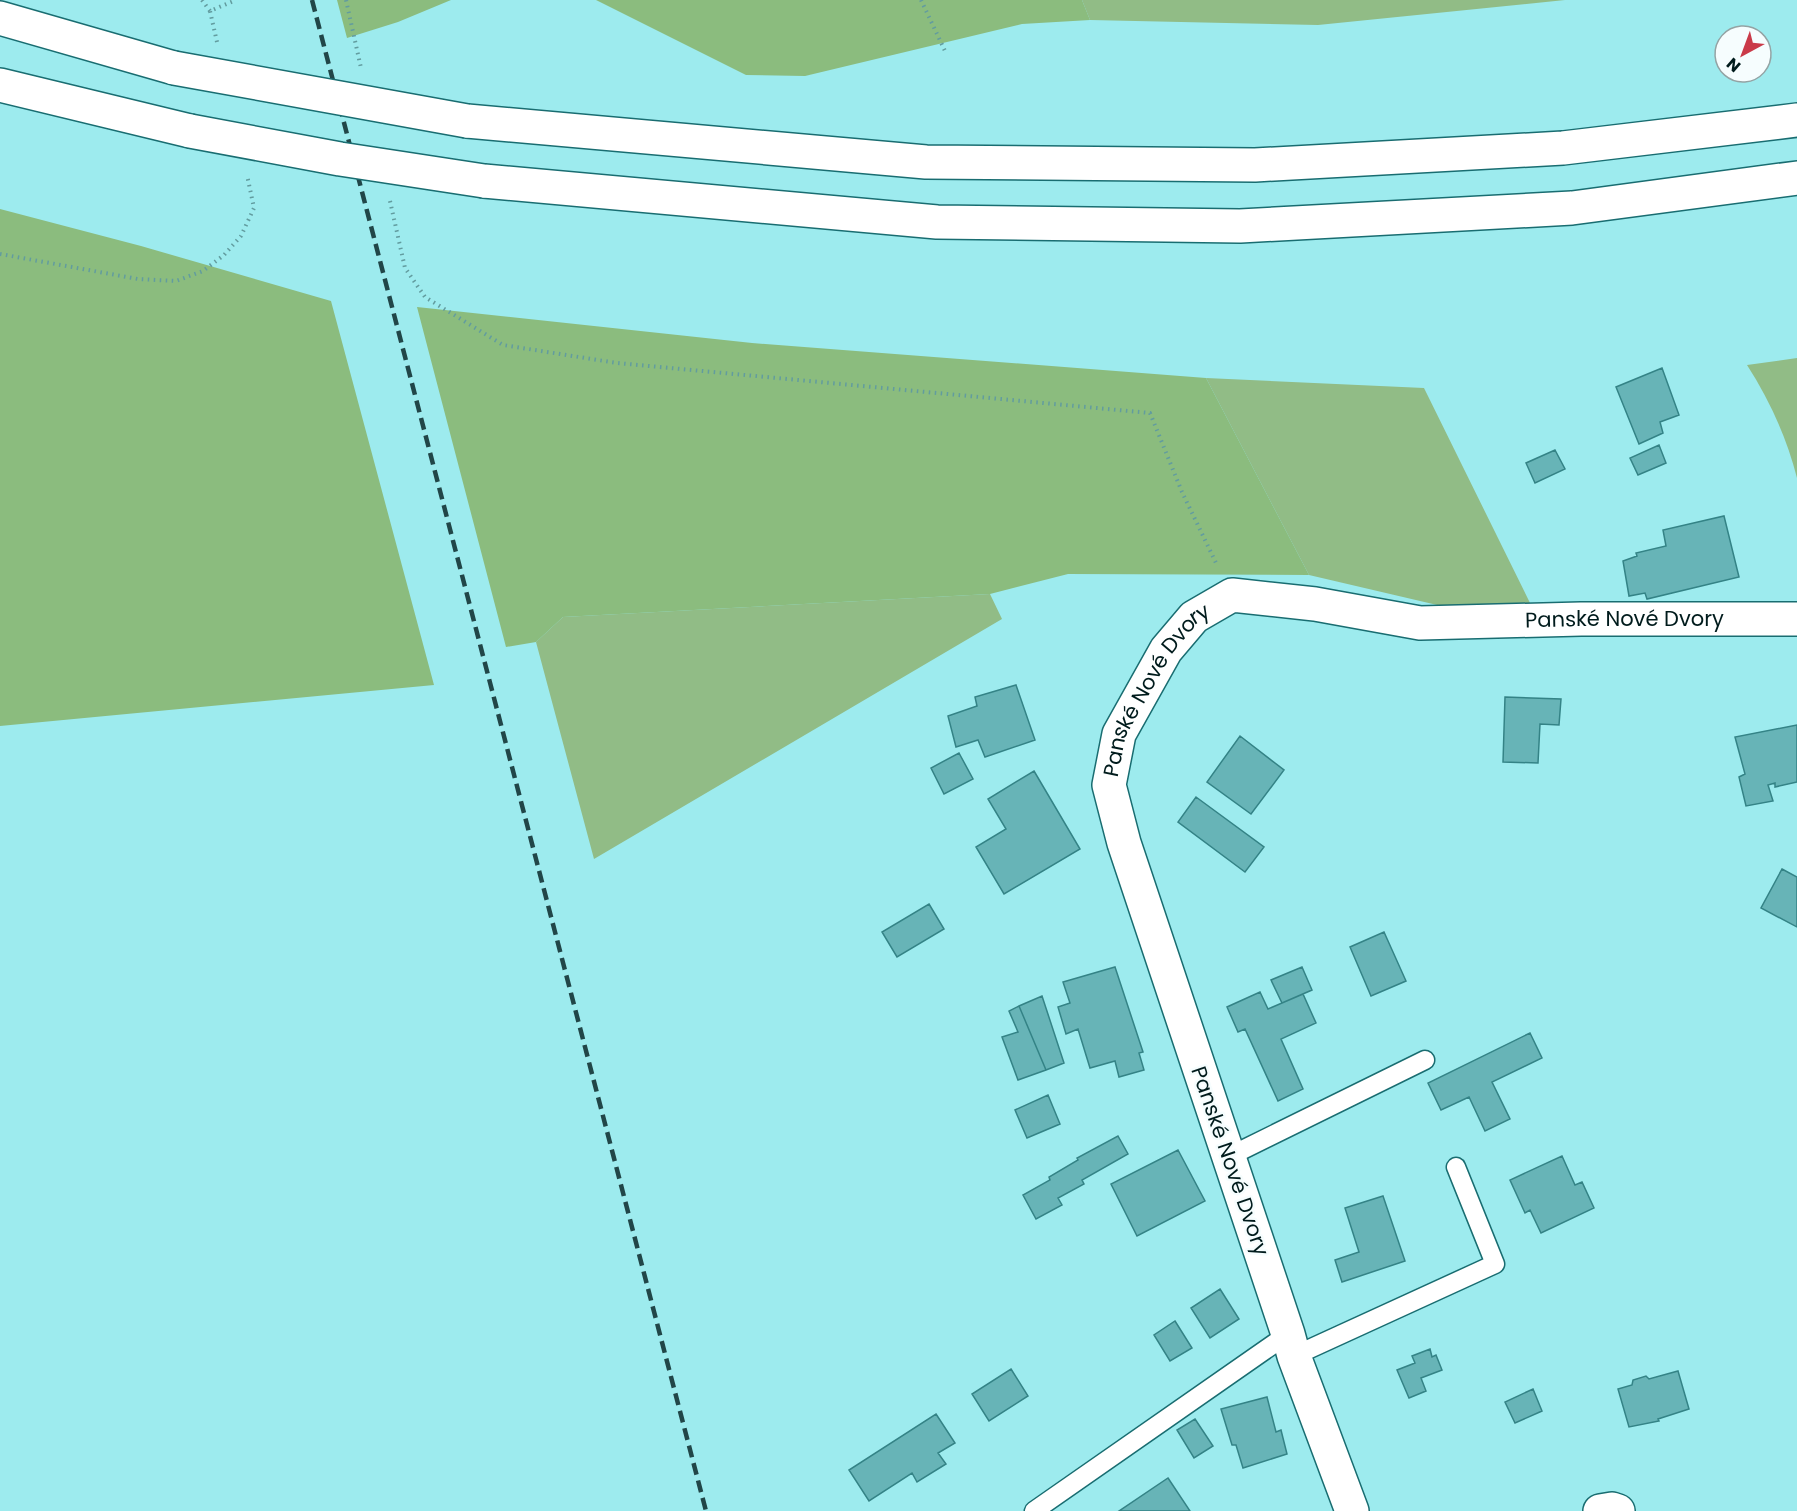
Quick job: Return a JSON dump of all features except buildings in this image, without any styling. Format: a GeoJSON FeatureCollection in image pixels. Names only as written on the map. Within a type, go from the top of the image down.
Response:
{"type":"FeatureCollection","features":[{"type":"Feature","properties":{"kind":"main road"},"geometry":{"type":"LineString","coordinates":[[0,18],[174,68],[467,121],[926,162],[1255,165],[1563,148],[1797,120]]}},
{"type":"Feature","properties":{"kind":"main road"},"geometry":{"type":"LineString","coordinates":[[0,85],[190,131],[340,159],[484,181],[937,222],[1240,226],[1572,208],[1797,178]]}},
{"type":"Feature","properties":{"kind":"main road","name":"Panské Nové Dvory"},"geometry":{"type":"LineString","coordinates":[[1352,1511],[1291,1345],[1124,843],[1108,785],[1119,734],[1166,650],[1194,616],[1232,595],[1315,604],[1420,623],[1581,619],[1797,619]]}},
{"type":"Feature","properties":{"kind":"main road"},"geometry":{"type":"LineString","coordinates":[[1600,1511],[1612,1509],[1618,1511]]}},
{"type":"Feature","properties":{"kind":"lane"},"geometry":{"type":"LineString","coordinates":[[1228,1157],[1425,1060]]}},
{"type":"Feature","properties":{"kind":"lane"},"geometry":{"type":"LineString","coordinates":[[1034,1511],[1291,1345],[1495,1264],[1456,1167]]}},
{"type":"Feature","properties":{"kind":"path"},"geometry":{"type":"LineString","coordinates":[[202,0],[210,11]]}},
{"type":"Feature","properties":{"kind":"path"},"geometry":{"type":"LineString","coordinates":[[346,0],[361,70]]}},
{"type":"Feature","properties":{"kind":"path"},"geometry":{"type":"LineString","coordinates":[[921,0],[945,51]]}},
{"type":"Feature","properties":{"kind":"path"},"geometry":{"type":"LineString","coordinates":[[390,198],[405,268],[425,297],[503,345],[617,363],[1150,413],[1182,492],[1232,595]]}},
{"type":"Feature","properties":{"kind":"path"},"geometry":{"type":"LineString","coordinates":[[0,254],[138,279]]}},
{"type":"Feature","properties":{"kind":"green space"},"geometry":{"type":"Polygon","coordinates":[[[337,0],[451,0],[398,22],[347,38],[337,0]]]}},
{"type":"Feature","properties":{"kind":"green space"},"geometry":{"type":"Polygon","coordinates":[[[596,0],[1082,0],[1090,20],[1022,24],[805,76],[746,75],[596,0]]]}},
{"type":"Feature","properties":{"kind":"green space"},"geometry":{"type":"Polygon","coordinates":[[[1082,0],[1565,0],[1318,25],[1090,20],[1082,0]]]}},
{"type":"Feature","properties":{"kind":"green space"},"geometry":{"type":"Polygon","coordinates":[[[0,209],[141,246],[331,301],[434,685],[0,726],[0,209]]]}},
{"type":"Feature","properties":{"kind":"green space"},"geometry":{"type":"Polygon","coordinates":[[[417,307],[752,343],[1206,378],[1309,575],[1068,574],[990,594],[563,617],[536,642],[506,647],[417,307]]]}},
{"type":"Feature","properties":{"kind":"green space"},"geometry":{"type":"Polygon","coordinates":[[[1797,358],[1797,478],[1776,419],[1747,365],[1797,358]]]}},
{"type":"Feature","properties":{"kind":"green space"},"geometry":{"type":"Polygon","coordinates":[[[1206,378],[1424,388],[1531,605],[1450,608],[1309,575],[1206,378]]]}},
{"type":"Feature","properties":{"kind":"green space"},"geometry":{"type":"Polygon","coordinates":[[[990,594],[1002,619],[594,859],[536,642],[563,617],[990,594]]]}},
{"type":"Feature","properties":{"kind":"railway"},"geometry":{"type":"LineString","coordinates":[[312,0],[706,1511]]}}]}
